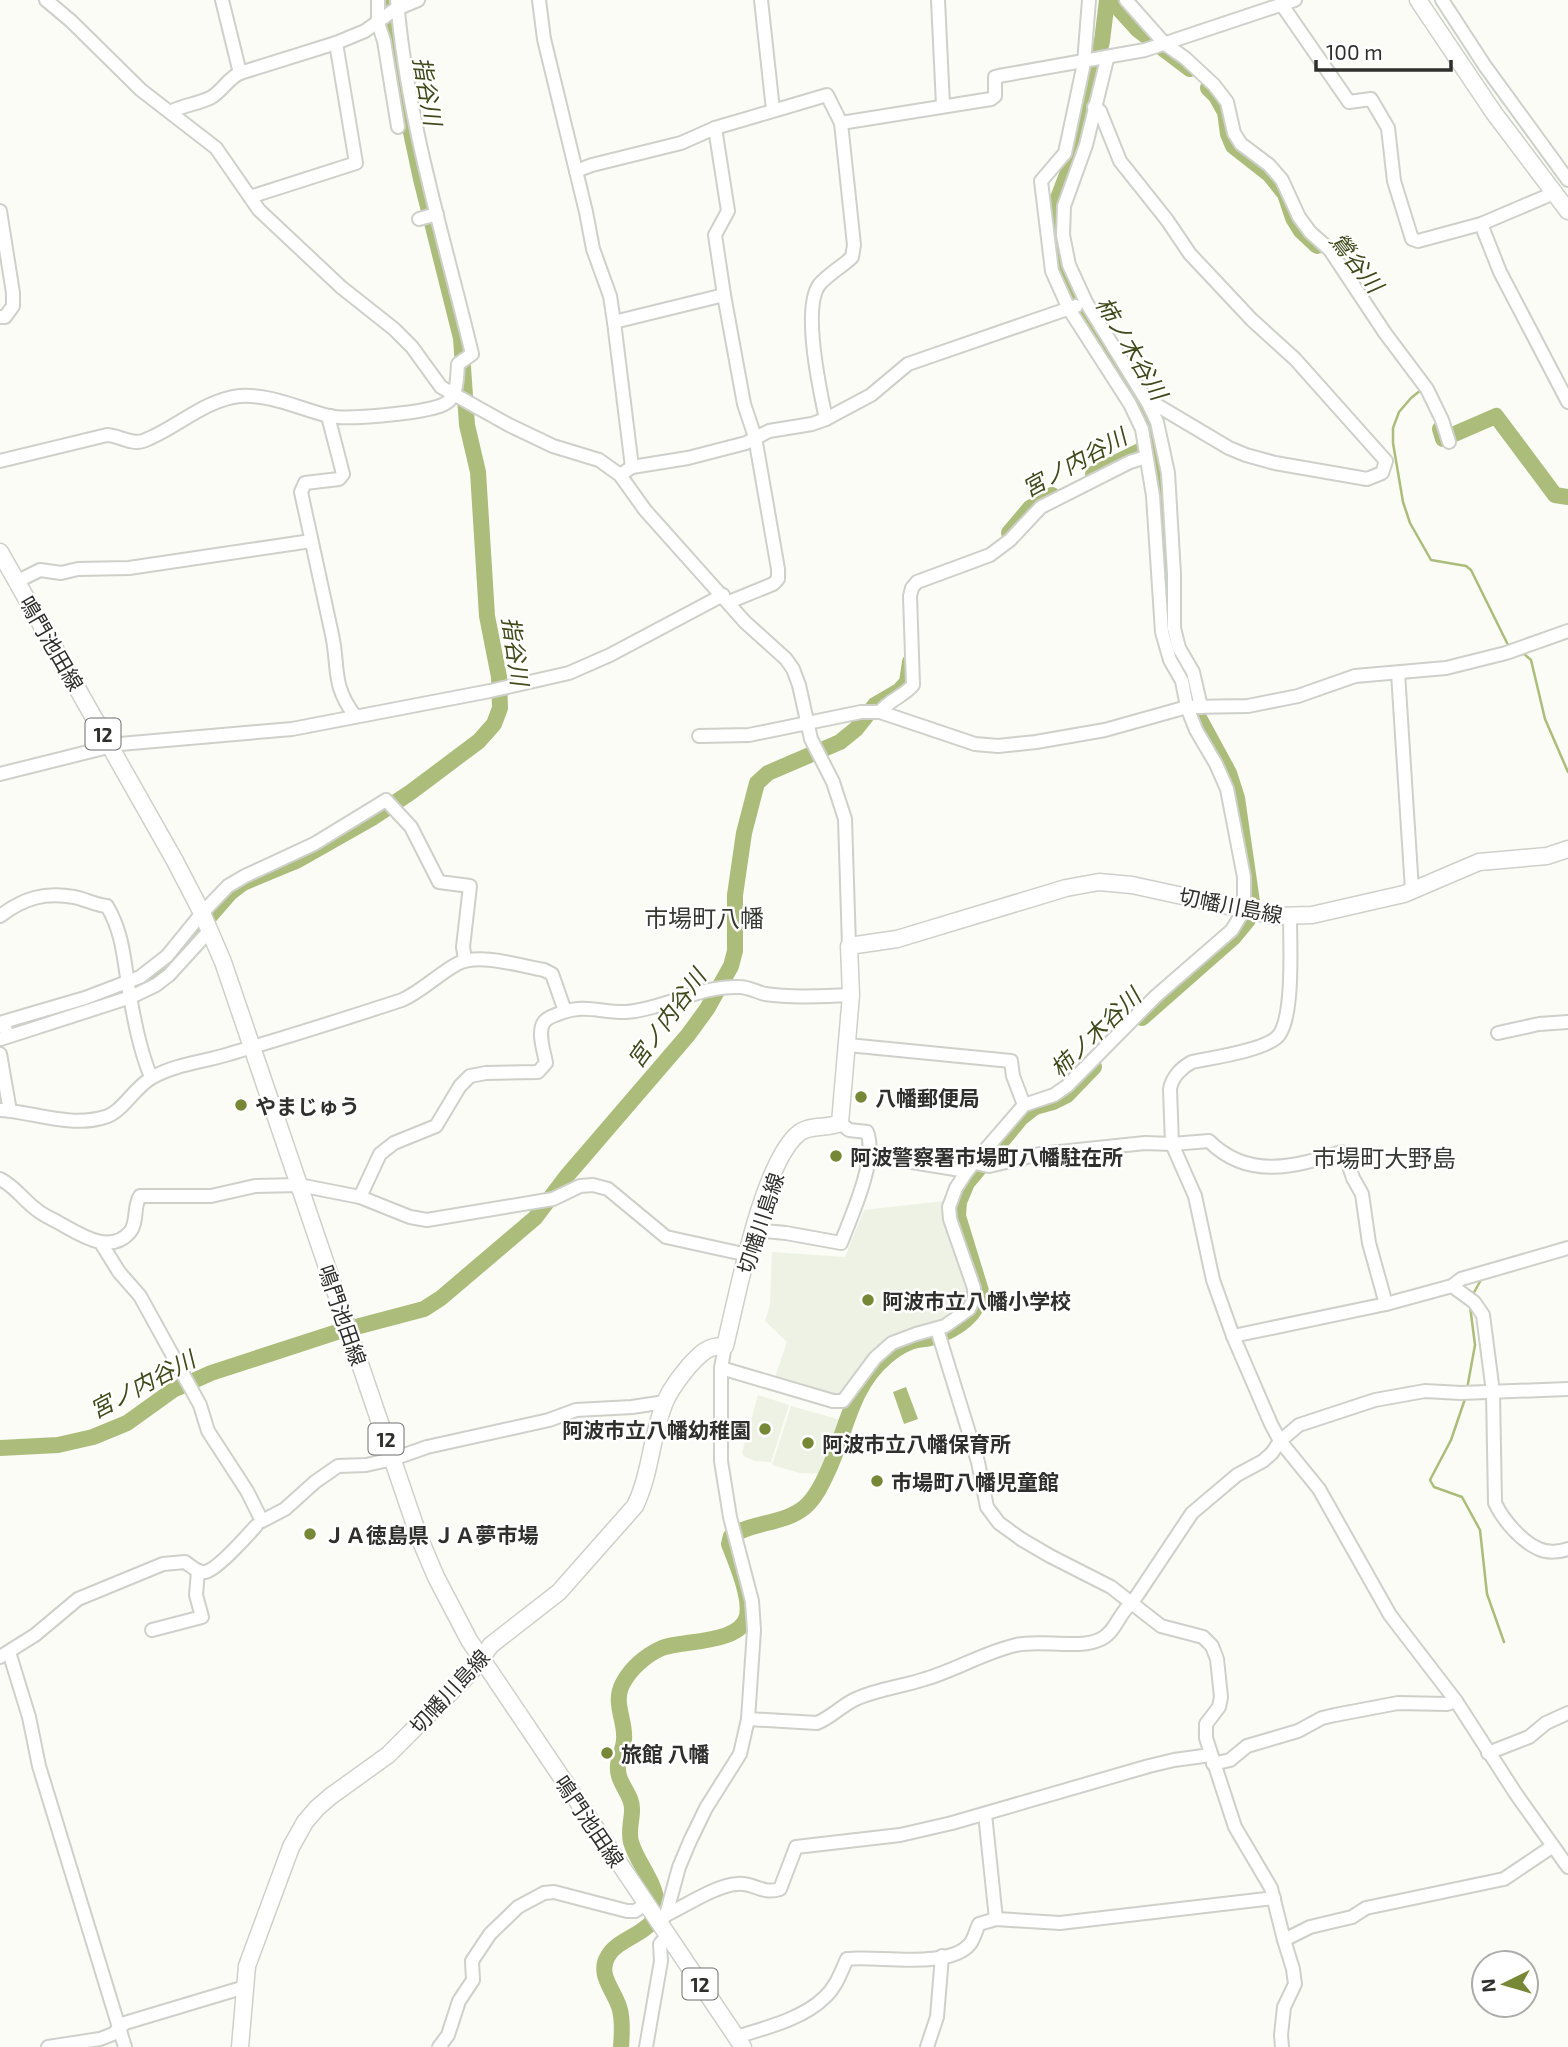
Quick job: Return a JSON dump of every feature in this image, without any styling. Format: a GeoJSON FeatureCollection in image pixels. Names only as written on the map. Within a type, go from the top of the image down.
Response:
{"type":"FeatureCollection","features":[{"type":"Feature","properties":{"kind":"main road"},"geometry":{"type":"LineString","coordinates":[[1418,1],[1452,53],[1568,211]]}},
{"type":"Feature","properties":{"kind":"main road","name":"鳴門池田線"},"geometry":{"type":"LineString","coordinates":[[0,552],[8,572],[176,861],[206,921],[419,1537],[436,1577],[481,1659],[657,1918],[735,2040]]}},
{"type":"Feature","properties":{"kind":"main road","name":"切幡川島線"},"geometry":{"type":"LineString","coordinates":[[849,946],[897,939],[1088,883],[1121,883],[1248,911],[1290,917],[1312,915],[1377,901],[1412,890],[1479,862],[1547,856],[1568,849]]}},
{"type":"Feature","properties":{"kind":"main road"},"geometry":{"type":"LineString","coordinates":[[840,1123],[848,1045],[849,946]]}},
{"type":"Feature","properties":{"kind":"main road","name":"切幡川島線"},"geometry":{"type":"LineString","coordinates":[[240,2047],[247,1966],[291,1847],[305,1822],[331,1796],[388,1755],[470,1673],[491,1645],[559,1592],[635,1506],[643,1490],[665,1402],[675,1383],[699,1354],[713,1346],[725,1346],[753,1230],[768,1185],[789,1142],[801,1130],[832,1127],[840,1123]]}},
{"type":"Feature","properties":{"kind":"street"},"geometry":{"type":"LineString","coordinates":[[46,0],[141,90],[172,111],[216,148],[259,210],[341,287],[394,329],[412,347],[441,387],[554,446],[598,460],[620,475],[645,510],[761,638],[786,659],[799,685],[806,725],[833,782],[845,819],[849,946]]}},
{"type":"Feature","properties":{"kind":"street"},"geometry":{"type":"LineString","coordinates":[[222,0],[240,72]]}},
{"type":"Feature","properties":{"kind":"street"},"geometry":{"type":"LineString","coordinates":[[378,0],[398,127]]}},
{"type":"Feature","properties":{"kind":"street"},"geometry":{"type":"LineString","coordinates":[[172,111],[212,98],[233,75],[336,43],[380,22],[396,6],[418,0]]}},
{"type":"Feature","properties":{"kind":"street"},"geometry":{"type":"LineString","coordinates":[[539,0],[544,39],[593,249],[610,296],[632,467]]}},
{"type":"Feature","properties":{"kind":"street"},"geometry":{"type":"LineString","coordinates":[[761,0],[773,110]]}},
{"type":"Feature","properties":{"kind":"street"},"geometry":{"type":"LineString","coordinates":[[938,0],[943,105]]}},
{"type":"Feature","properties":{"kind":"street"},"geometry":{"type":"LineString","coordinates":[[721,1368],[833,1401],[843,1401],[875,1358],[892,1343],[937,1329],[969,1309],[974,1298],[974,1288],[950,1219],[949,1207],[956,1188],[977,1166],[1024,1105],[1054,1095],[1067,1086],[1156,996],[1232,930],[1248,911],[1227,789],[1196,730],[1193,672],[1180,648],[1174,628],[1174,574],[1152,459],[1142,429],[1078,306],[1063,235],[1064,206],[1086,145],[1094,107],[1097,60],[1089,0]]}},
{"type":"Feature","properties":{"kind":"street"},"geometry":{"type":"LineString","coordinates":[[1126,0],[1163,45],[1195,67],[1227,102],[1234,133],[1241,144],[1269,164],[1282,180],[1299,217],[1310,232],[1330,250],[1385,333],[1427,389],[1448,438]]}},
{"type":"Feature","properties":{"kind":"street"},"geometry":{"type":"LineString","coordinates":[[841,123],[991,99],[995,96],[995,77],[1145,50],[1295,0]]}},
{"type":"Feature","properties":{"kind":"street"},"geometry":{"type":"LineString","coordinates":[[1442,0],[1485,66],[1568,180]]}},
{"type":"Feature","properties":{"kind":"street"},"geometry":{"type":"LineString","coordinates":[[1282,5],[1349,102],[1371,99],[1388,128],[1394,181],[1412,239],[1418,241],[1481,224],[1554,193]]}},
{"type":"Feature","properties":{"kind":"street"},"geometry":{"type":"LineString","coordinates":[[396,6],[418,132],[428,216],[472,354],[464,360],[461,399]]}},
{"type":"Feature","properties":{"kind":"street"},"geometry":{"type":"LineString","coordinates":[[250,197],[356,163],[336,43]]}},
{"type":"Feature","properties":{"kind":"street"},"geometry":{"type":"LineString","coordinates":[[1097,60],[1065,153],[1041,181],[1052,271],[1148,403],[1157,422],[1152,459],[1162,632],[1170,660],[1194,707]]}},
{"type":"Feature","properties":{"kind":"street"},"geometry":{"type":"LineString","coordinates":[[576,171],[681,143],[715,128],[827,95],[841,123],[854,246],[852,257],[819,286],[813,307],[816,374],[826,419]]}},
{"type":"Feature","properties":{"kind":"street"},"geometry":{"type":"LineString","coordinates":[[1094,107],[1100,111],[1120,161],[1190,254],[1252,320],[1295,359],[1386,461],[1382,473],[1367,479],[1275,463],[1229,448],[1155,404],[1148,403]]}},
{"type":"Feature","properties":{"kind":"street"},"geometry":{"type":"LineString","coordinates":[[0,774],[110,746],[274,732],[500,689],[569,673],[593,664],[726,598],[773,584],[778,579],[755,437],[744,404],[715,235],[728,211],[715,128]]}},
{"type":"Feature","properties":{"kind":"street"},"geometry":{"type":"LineString","coordinates":[[0,211],[13,306],[5,317],[0,317]]}},
{"type":"Feature","properties":{"kind":"street"},"geometry":{"type":"LineString","coordinates":[[1481,224],[1500,272],[1568,402]]}},
{"type":"Feature","properties":{"kind":"street"},"geometry":{"type":"LineString","coordinates":[[614,322],[724,295]]}},
{"type":"Feature","properties":{"kind":"street"},"geometry":{"type":"LineString","coordinates":[[620,475],[632,467],[711,453],[746,443],[769,431],[813,424],[871,395],[908,364],[1078,306]]}},
{"type":"Feature","properties":{"kind":"street"},"geometry":{"type":"LineString","coordinates":[[0,461],[107,435],[141,442],[195,412],[236,397],[249,396],[296,405],[331,416],[356,417],[430,408],[461,399]]}},
{"type":"Feature","properties":{"kind":"street"},"geometry":{"type":"LineString","coordinates":[[331,416],[329,420],[343,474],[339,479],[305,483],[301,492],[332,634],[338,688],[344,702],[355,716]]}},
{"type":"Feature","properties":{"kind":"street"},"geometry":{"type":"LineString","coordinates":[[699,736],[749,735],[872,712],[906,694],[913,685],[910,596],[917,582],[990,555],[1010,540],[1041,507],[1130,462],[1152,459]]}},
{"type":"Feature","properties":{"kind":"street"},"geometry":{"type":"LineString","coordinates":[[8,572],[40,570],[61,573],[78,569],[129,568],[311,541]]}},
{"type":"Feature","properties":{"kind":"street"},"geometry":{"type":"LineString","coordinates":[[872,712],[975,744],[998,746],[1105,730],[1194,707],[1248,706],[1298,696],[1355,676],[1465,663],[1506,653],[1568,631]]}},
{"type":"Feature","properties":{"kind":"street"},"geometry":{"type":"LineString","coordinates":[[1398,673],[1412,890]]}},
{"type":"Feature","properties":{"kind":"street"},"geometry":{"type":"LineString","coordinates":[[4,1033],[2,1023],[85,998],[156,985],[169,975],[228,886],[314,844],[386,800],[411,827],[439,882],[470,886],[463,947],[465,960]]}},
{"type":"Feature","properties":{"kind":"street"},"geometry":{"type":"LineString","coordinates":[[0,916],[29,898],[50,896],[75,897],[107,906],[122,941],[129,989],[151,1077]]}},
{"type":"Feature","properties":{"kind":"street"},"geometry":{"type":"LineString","coordinates":[[1290,917],[1292,947],[1286,1014],[1281,1033],[1246,1051],[1186,1065],[1171,1082],[1172,1144],[1195,1196],[1213,1280],[1233,1336],[1280,1441],[1319,1489],[1390,1615],[1456,1701],[1568,1867]]}},
{"type":"Feature","properties":{"kind":"street"},"geometry":{"type":"LineString","coordinates":[[129,989],[206,921]]}},
{"type":"Feature","properties":{"kind":"street"},"geometry":{"type":"LineString","coordinates":[[0,1054],[5,1110],[61,1120],[103,1118],[115,1114],[124,1101],[151,1077],[402,1000],[419,992],[465,960],[476,958],[544,970],[552,974],[565,1011]]}},
{"type":"Feature","properties":{"kind":"street"},"geometry":{"type":"LineString","coordinates":[[360,1197],[380,1154],[394,1143],[436,1126],[460,1086],[470,1076],[538,1072],[546,1063],[541,1033],[543,1023],[549,1017],[582,1008],[630,1012],[677,1001],[694,993],[741,987],[764,993],[801,997],[850,995]]}},
{"type":"Feature","properties":{"kind":"street"},"geometry":{"type":"LineString","coordinates":[[1498,1033],[1539,1024],[1568,1022]]}},
{"type":"Feature","properties":{"kind":"street"},"geometry":{"type":"LineString","coordinates":[[848,1045],[1010,1060],[1024,1105]]}},
{"type":"Feature","properties":{"kind":"street"},"geometry":{"type":"LineString","coordinates":[[753,1230],[841,1243],[858,1197],[871,1141],[867,1132],[849,1130],[840,1123]]}},
{"type":"Feature","properties":{"kind":"street"},"geometry":{"type":"LineString","coordinates":[[869,1155],[977,1166],[1040,1154],[1145,1143],[1209,1141],[1220,1152],[1236,1160],[1272,1169],[1341,1152],[1345,1154],[1362,1194],[1369,1243],[1385,1304]]}},
{"type":"Feature","properties":{"kind":"street"},"geometry":{"type":"LineString","coordinates":[[0,1179],[12,1185],[37,1210],[90,1240],[101,1243],[118,1240],[128,1234],[134,1226],[135,1203],[140,1196],[211,1196],[255,1186],[299,1185],[360,1197],[410,1217],[427,1220],[554,1199],[580,1186],[593,1185],[608,1189],[666,1237],[748,1255]]}},
{"type":"Feature","properties":{"kind":"street"},"geometry":{"type":"LineString","coordinates":[[101,1243],[140,1296],[200,1405],[208,1432],[247,1491],[262,1521],[285,1509],[328,1471],[338,1466],[366,1465],[393,1459],[427,1447],[549,1420],[576,1410],[665,1402]]}},
{"type":"Feature","properties":{"kind":"street"},"geometry":{"type":"LineString","coordinates":[[1233,1336],[1385,1304],[1452,1286],[1461,1279],[1568,1248]]}},
{"type":"Feature","properties":{"kind":"street"},"geometry":{"type":"LineString","coordinates":[[1452,1286],[1471,1300],[1482,1314],[1493,1392],[1495,1503],[1501,1517],[1539,1549],[1549,1552],[1568,1549]]}},
{"type":"Feature","properties":{"kind":"street"},"geometry":{"type":"LineString","coordinates":[[937,1329],[978,1462],[987,1507],[999,1523],[1049,1556],[1111,1587],[1161,1626],[1203,1637],[1212,1646],[1217,1659],[1221,1697],[1219,1707],[1206,1724],[1206,1738],[1235,1827],[1265,1876],[1274,1898],[1293,1969],[1295,1984],[1284,2007],[1280,2035],[1282,2047]]}},
{"type":"Feature","properties":{"kind":"street"},"geometry":{"type":"LineString","coordinates":[[646,2047],[661,1961],[657,1918],[706,1808],[740,1754],[748,1719],[754,1630],[752,1601],[736,1545],[721,1461],[721,1368],[725,1346]]}},
{"type":"Feature","properties":{"kind":"street"},"geometry":{"type":"LineString","coordinates":[[748,1719],[817,1723],[861,1696],[927,1679],[1014,1645],[1031,1642],[1064,1644],[1102,1639],[1132,1603],[1192,1513],[1237,1475],[1263,1461],[1280,1441],[1299,1425],[1313,1418],[1375,1400],[1425,1391],[1466,1393],[1568,1389]]}},
{"type":"Feature","properties":{"kind":"street"},"geometry":{"type":"LineString","coordinates":[[125,2047],[39,1766],[29,1717],[5,1654],[35,1635],[63,1610],[90,1594],[163,1564],[185,1562],[198,1571],[210,1570],[256,1526]]}},
{"type":"Feature","properties":{"kind":"street"},"geometry":{"type":"LineString","coordinates":[[152,1630],[202,1617],[196,1595],[198,1571]]}},
{"type":"Feature","properties":{"kind":"street"},"geometry":{"type":"LineString","coordinates":[[439,2047],[448,2035],[459,2001],[473,1980],[472,1961],[491,1934],[518,1907],[544,1893],[554,1892],[657,1918],[729,1885],[741,1883],[770,1892],[780,1889],[796,1847],[900,1835],[985,1814],[1174,1759],[1230,1760],[1247,1746],[1298,1731],[1322,1718],[1335,1715],[1398,1703],[1447,1704],[1456,1701]]}},
{"type":"Feature","properties":{"kind":"street"},"geometry":{"type":"LineString","coordinates":[[1489,1753],[1529,1737],[1546,1723],[1568,1713]]}},
{"type":"Feature","properties":{"kind":"street"},"geometry":{"type":"LineString","coordinates":[[985,1814],[996,1919]]}},
{"type":"Feature","properties":{"kind":"street"},"geometry":{"type":"LineString","coordinates":[[1284,1940],[1310,1927],[1352,1917],[1366,1908],[1504,1880],[1553,1846]]}},
{"type":"Feature","properties":{"kind":"street"},"geometry":{"type":"LineString","coordinates":[[735,2040],[816,2005],[836,1983],[847,1959],[911,1961],[961,1951],[970,1943],[979,1924],[996,1919],[1060,1923],[1274,1898]]}},
{"type":"Feature","properties":{"kind":"street"},"geometry":{"type":"LineString","coordinates":[[927,2047],[937,2017],[942,1956]]}},
{"type":"Feature","properties":{"kind":"street"},"geometry":{"type":"LineString","coordinates":[[48,2047],[100,2039],[113,2034],[125,2023],[245,1987]]}},
{"type":"Feature","properties":{"kind":"shaded area","name":"阿波市立八幡小学校"},"geometry":{"type":"Polygon","coordinates":[[[944,1201],[947,1220],[966,1279],[968,1296],[960,1311],[944,1322],[883,1344],[856,1372],[846,1394],[838,1398],[774,1380],[787,1342],[765,1321],[770,1305],[772,1252],[845,1257],[864,1210],[944,1201]]]}},
{"type":"Feature","properties":{"kind":"shaded area"},"geometry":{"type":"Polygon","coordinates":[[[906,1387],[918,1419],[904,1424],[893,1392],[906,1387]]]}},
{"type":"Feature","properties":{"kind":"shaded area","name":"阿波市立八幡幼稚園"},"geometry":{"type":"Polygon","coordinates":[[[758,1395],[789,1405],[771,1462],[755,1461],[742,1453],[758,1395]]]}},
{"type":"Feature","properties":{"kind":"shaded area","name":"阿波市立八幡保育所"},"geometry":{"type":"Polygon","coordinates":[[[791,1406],[844,1421],[829,1474],[800,1473],[772,1465],[791,1406]]]}},
{"type":"Feature","properties":{"kind":"waterway","name":"指谷川"},"geometry":{"type":"LineString","coordinates":[[0,1031],[114,996],[147,982],[163,970],[230,893],[243,883],[298,860],[372,818],[479,741],[494,724],[500,708],[499,677],[487,616],[478,472],[467,425],[461,338],[421,179],[388,0]]}},
{"type":"Feature","properties":{"kind":"waterway","name":"柿ノ木谷川"},"geometry":{"type":"LineString","coordinates":[[1107,0],[1102,41],[1087,102],[1071,164],[1058,198],[1056,234],[1064,271],[1087,320],[1147,416],[1160,476],[1166,556],[1167,630],[1172,651],[1188,676],[1197,714],[1229,773],[1237,798],[1252,902],[1248,920],[1234,937],[1142,1018]]}},
{"type":"Feature","properties":{"kind":"waterway","name":"鶯谷川"},"geometry":{"type":"LineString","coordinates":[[1116,0],[1118,8],[1137,29],[1190,69]]}},
{"type":"Feature","properties":{"kind":"waterway","name":"鶯谷川"},"geometry":{"type":"LineString","coordinates":[[1208,88],[1225,112],[1228,134],[1233,146],[1270,175],[1285,194],[1293,218],[1301,231],[1317,246]]}},
{"type":"Feature","properties":{"kind":"waterway"},"geometry":{"type":"LineString","coordinates":[[1421,390],[1399,412],[1393,428],[1403,502],[1410,523],[1431,560],[1466,566],[1471,570],[1510,649]]}},
{"type":"Feature","properties":{"kind":"waterway","name":"鶯谷川"},"geometry":{"type":"LineString","coordinates":[[1440,429],[1443,439],[1496,416],[1555,495],[1568,497]]}},
{"type":"Feature","properties":{"kind":"waterway","name":"宮ノ内谷川"},"geometry":{"type":"LineString","coordinates":[[1093,474],[1154,444]]}},
{"type":"Feature","properties":{"kind":"waterway","name":"宮ノ内谷川"},"geometry":{"type":"LineString","coordinates":[[1009,533],[1030,508],[1052,495]]}},
{"type":"Feature","properties":{"kind":"waterway"},"geometry":{"type":"LineString","coordinates":[[1523,653],[1531,660],[1545,719],[1568,772]]}},
{"type":"Feature","properties":{"kind":"waterway","name":"宮ノ内谷川"},"geometry":{"type":"LineString","coordinates":[[0,1448],[58,1445],[93,1437],[127,1423],[173,1390],[211,1373],[337,1332],[424,1309],[441,1298],[535,1218],[566,1177],[688,1035],[707,1009],[731,966],[735,951],[735,895],[744,833],[757,783],[768,773],[840,742],[856,729],[875,705],[899,691],[907,682],[910,662]]}},
{"type":"Feature","properties":{"kind":"waterway","name":"柿ノ木谷川"},"geometry":{"type":"LineString","coordinates":[[621,2047],[621,2015],[605,1977],[605,1963],[614,1949],[651,1922],[656,1915],[657,1905],[650,1880],[631,1842],[632,1806],[618,1771],[624,1740],[619,1705],[623,1683],[640,1662],[662,1648],[710,1640],[734,1632],[742,1625],[747,1616],[747,1599],[729,1544],[731,1536],[787,1517],[805,1507],[816,1495],[857,1396],[874,1369],[902,1346],[942,1334],[958,1326],[971,1314],[981,1291],[958,1216],[959,1202],[967,1183],[1021,1118],[1035,1107],[1067,1095],[1094,1067]]}},
{"type":"Feature","properties":{"kind":"waterway"},"geometry":{"type":"LineString","coordinates":[[1472,1296],[1482,1278]]}},
{"type":"Feature","properties":{"kind":"waterway"},"geometry":{"type":"LineString","coordinates":[[1467,1389],[1475,1345],[1470,1306]]}},
{"type":"Feature","properties":{"kind":"waterway"},"geometry":{"type":"LineString","coordinates":[[1466,1396],[1451,1440],[1430,1480],[1434,1487],[1462,1497],[1480,1530],[1487,1594],[1504,1642]]}},
{"type":"Feature","properties":{"kind":"place","name":"八幡郵便局"},"geometry":{"type":"Point","coordinates":[861,1097]}},
{"type":"Feature","properties":{"kind":"place","name":"やまじゅう"},"geometry":{"type":"Point","coordinates":[241,1105]}},
{"type":"Feature","properties":{"kind":"place","name":"阿波警察署市場町八幡駐在所"},"geometry":{"type":"Point","coordinates":[836,1156]}},
{"type":"Feature","properties":{"kind":"place","name":"阿波市立八幡小学校"},"geometry":{"type":"Point","coordinates":[868,1300]}},
{"type":"Feature","properties":{"kind":"place","name":"阿波市立八幡幼稚園"},"geometry":{"type":"Point","coordinates":[765,1429]}},
{"type":"Feature","properties":{"kind":"place","name":"阿波市立八幡保育所"},"geometry":{"type":"Point","coordinates":[808,1443]}},
{"type":"Feature","properties":{"kind":"place","name":"市場町八幡児童館"},"geometry":{"type":"Point","coordinates":[877,1481]}},
{"type":"Feature","properties":{"kind":"place","name":"ＪＡ徳島県 ＪＡ夢市場"},"geometry":{"type":"Point","coordinates":[310,1534]}},
{"type":"Feature","properties":{"kind":"place","name":"旅館 八幡"},"geometry":{"type":"Point","coordinates":[607,1753]}},
{"type":"Feature","properties":{"kind":"district","name":"市場町八幡"},"geometry":{"type":"Point","coordinates":[704,917]}},
{"type":"Feature","properties":{"kind":"district","name":"市場町大野島"},"geometry":{"type":"Point","coordinates":[1384,1157]}}]}
